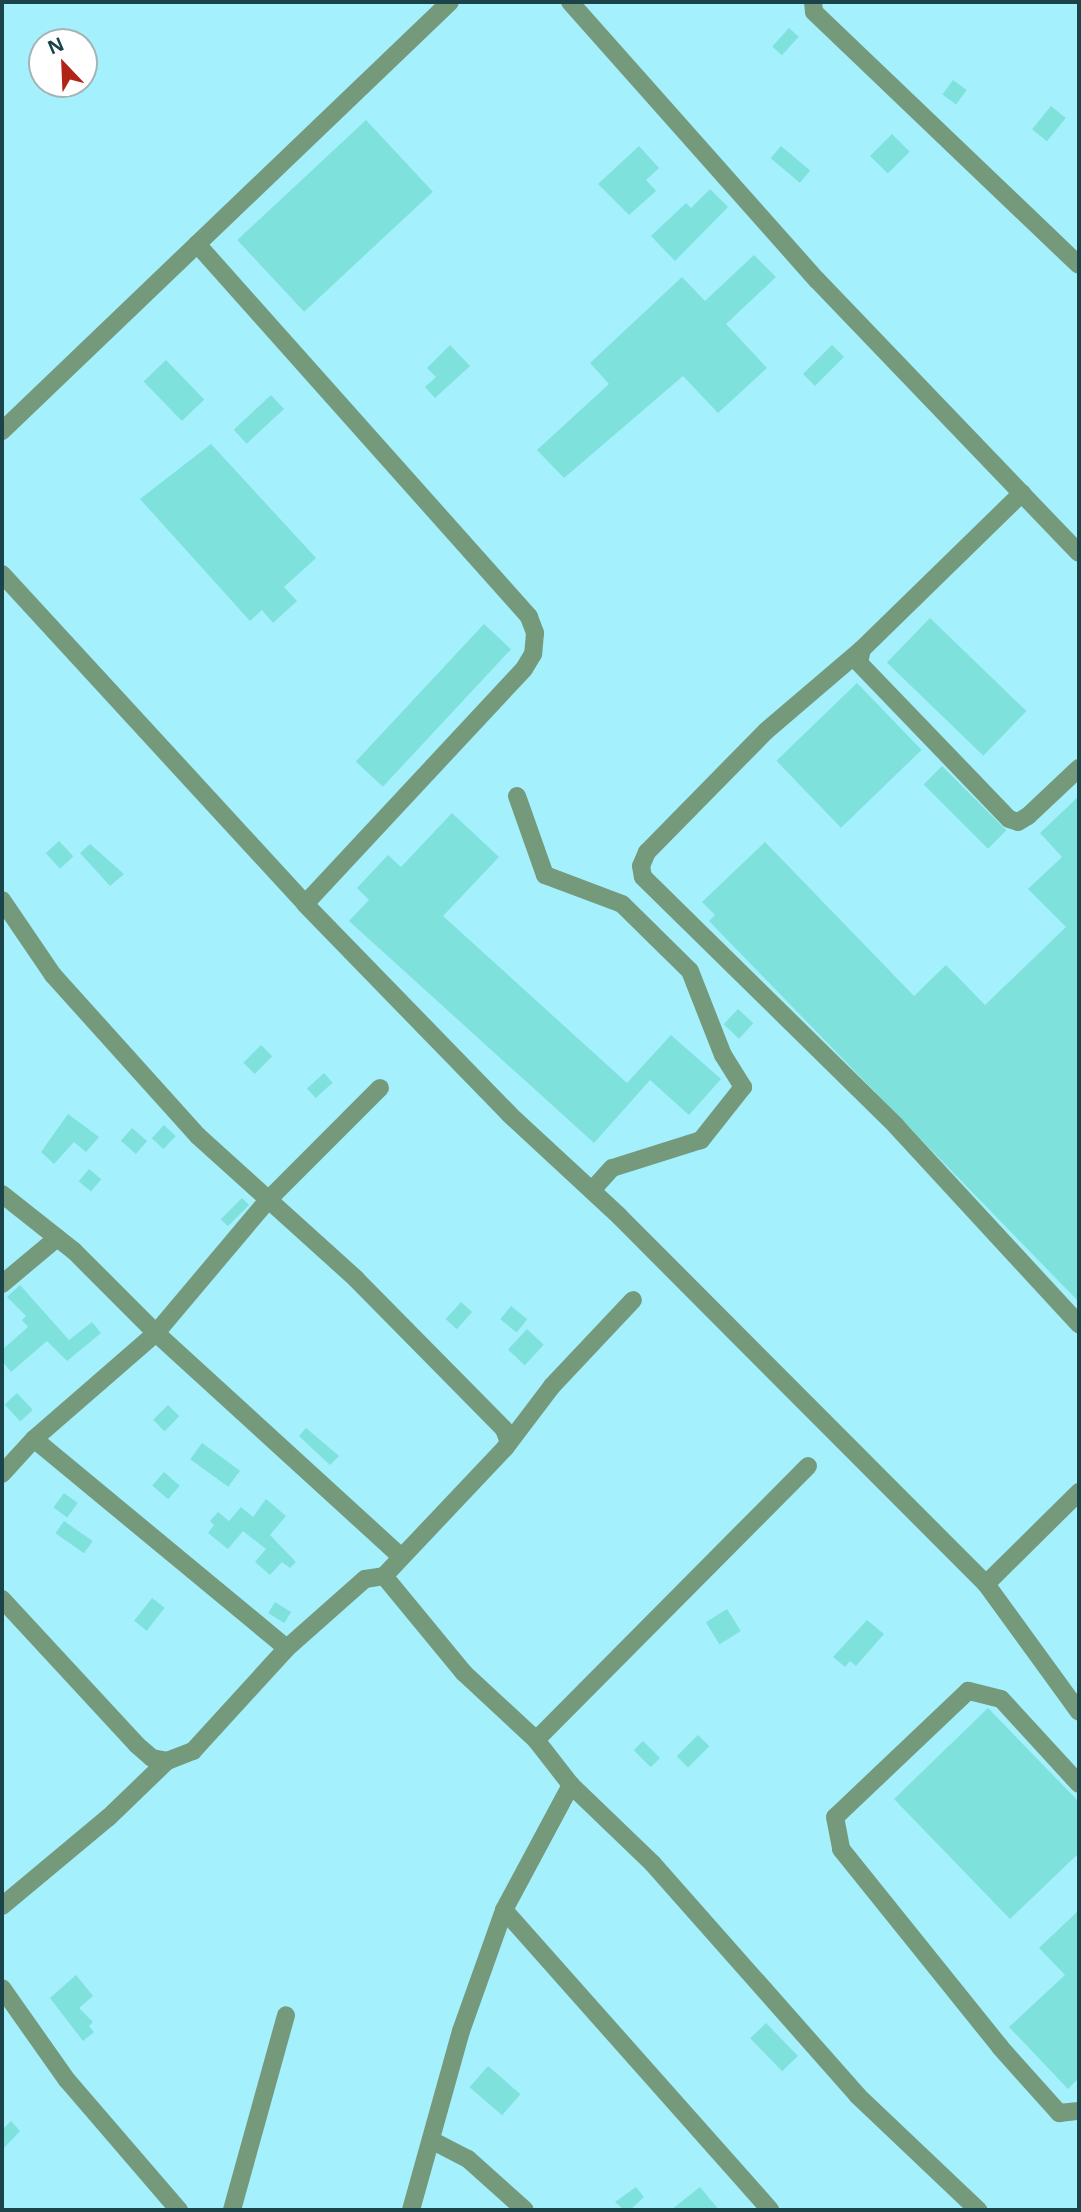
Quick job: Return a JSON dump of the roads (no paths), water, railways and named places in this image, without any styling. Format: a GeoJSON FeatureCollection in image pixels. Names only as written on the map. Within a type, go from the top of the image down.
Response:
{"type":"FeatureCollection","features":[{"type":"Feature","properties":{"kind":"street"},"geometry":{"type":"LineString","coordinates":[[2,430],[450,2]]}},
{"type":"Feature","properties":{"kind":"street"},"geometry":{"type":"LineString","coordinates":[[570,2],[817,280],[1079,552]]}},
{"type":"Feature","properties":{"kind":"street"},"geometry":{"type":"LineString","coordinates":[[813,2],[814,12],[1079,265]]}},
{"type":"Feature","properties":{"kind":"street"},"geometry":{"type":"LineString","coordinates":[[197,244],[529,617],[535,633],[533,654],[523,669],[305,904]]}},
{"type":"Feature","properties":{"kind":"street"},"geometry":{"type":"LineString","coordinates":[[1022,493],[862,649],[766,731],[647,852],[641,866],[643,877],[896,1126],[1079,1324]]}},
{"type":"Feature","properties":{"kind":"street"},"geometry":{"type":"LineString","coordinates":[[2,574],[305,904],[509,1114],[592,1190],[986,1584],[1079,1712]]}},
{"type":"Feature","properties":{"kind":"street"},"geometry":{"type":"LineString","coordinates":[[862,649],[863,671],[1009,818],[1018,822],[1028,816],[1079,768]]}},
{"type":"Feature","properties":{"kind":"street"},"geometry":{"type":"LineString","coordinates":[[517,796],[545,875],[622,904],[690,971],[723,1055],[743,1087],[701,1140],[612,1168],[592,1190]]}},
{"type":"Feature","properties":{"kind":"street"},"geometry":{"type":"LineString","coordinates":[[2,900],[53,975],[198,1136],[356,1279],[504,1429],[508,1440]]}},
{"type":"Feature","properties":{"kind":"street"},"geometry":{"type":"LineString","coordinates":[[2,1474],[34,1439],[156,1333],[269,1199],[380,1088]]}},
{"type":"Feature","properties":{"kind":"street"},"geometry":{"type":"LineString","coordinates":[[2,1194],[57,1238],[156,1333],[401,1557]]}},
{"type":"Feature","properties":{"kind":"street"},"geometry":{"type":"LineString","coordinates":[[2,1284],[57,1238]]}},
{"type":"Feature","properties":{"kind":"street"},"geometry":{"type":"LineString","coordinates":[[2,1906],[109,1817],[167,1761],[193,1751],[288,1648],[365,1579],[384,1576],[508,1440],[552,1386],[633,1300]]}},
{"type":"Feature","properties":{"kind":"street"},"geometry":{"type":"LineString","coordinates":[[34,1439],[288,1648]]}},
{"type":"Feature","properties":{"kind":"street"},"geometry":{"type":"LineString","coordinates":[[536,1740],[808,1466]]}},
{"type":"Feature","properties":{"kind":"street"},"geometry":{"type":"LineString","coordinates":[[986,1584],[1079,1492]]}},
{"type":"Feature","properties":{"kind":"street"},"geometry":{"type":"LineString","coordinates":[[384,1576],[464,1673],[536,1740],[571,1785],[653,1864],[858,2096],[978,2210]]}},
{"type":"Feature","properties":{"kind":"street"},"geometry":{"type":"LineString","coordinates":[[2,1599],[137,1745],[152,1758],[167,1761]]}},
{"type":"Feature","properties":{"kind":"street"},"geometry":{"type":"LineString","coordinates":[[1079,1784],[1001,1699],[968,1691],[835,1817],[841,1849],[991,2036],[1059,2113],[1079,2111]]}},
{"type":"Feature","properties":{"kind":"street"},"geometry":{"type":"LineString","coordinates":[[411,2210],[461,2031],[504,1910],[571,1785]]}},
{"type":"Feature","properties":{"kind":"street"},"geometry":{"type":"LineString","coordinates":[[504,1910],[770,2210]]}},
{"type":"Feature","properties":{"kind":"street"},"geometry":{"type":"LineString","coordinates":[[2,1988],[67,2080],[179,2210]]}},
{"type":"Feature","properties":{"kind":"street"},"geometry":{"type":"LineString","coordinates":[[232,2210],[286,2015]]}},
{"type":"Feature","properties":{"kind":"street"},"geometry":{"type":"LineString","coordinates":[[430,2140],[468,2159],[525,2210]]}}]}
